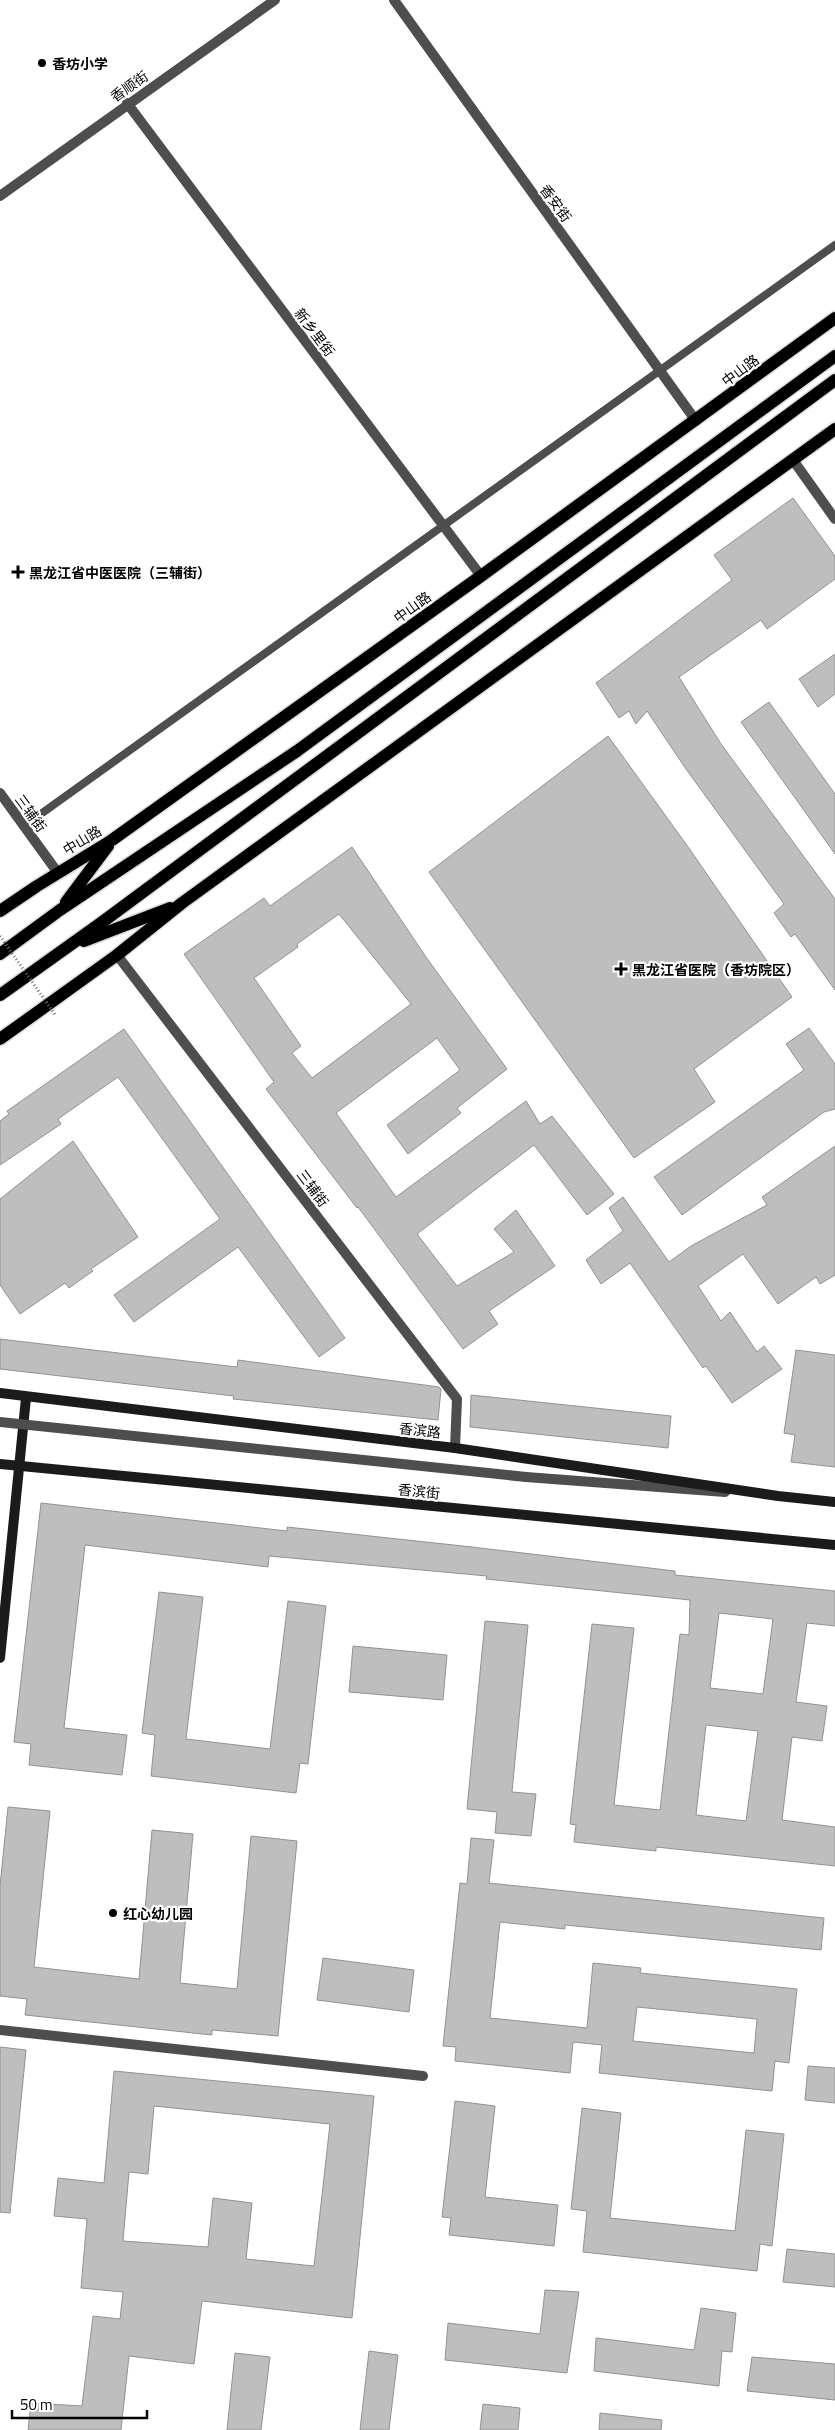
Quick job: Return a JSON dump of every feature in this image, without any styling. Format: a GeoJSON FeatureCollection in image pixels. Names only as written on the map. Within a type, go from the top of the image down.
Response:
{"type":"FeatureCollection","features":[{"type":"Feature","properties":{"kind":"main road","name":"中山路"},"geometry":{"type":"LineString","coordinates":[[0,911],[112,840],[482,576],[835,318]]}},
{"type":"Feature","properties":{"kind":"main road"},"geometry":{"type":"LineString","coordinates":[[0,954],[60,910],[297,751],[835,356]]}},
{"type":"Feature","properties":{"kind":"main road"},"geometry":{"type":"LineString","coordinates":[[0,995],[101,923],[835,380]]}},
{"type":"Feature","properties":{"kind":"main road"},"geometry":{"type":"LineString","coordinates":[[0,1039],[117,954],[182,903],[835,429]]}},
{"type":"Feature","properties":{"kind":"main road"},"geometry":{"type":"LineString","coordinates":[[60,910],[112,840]]}},
{"type":"Feature","properties":{"kind":"main road"},"geometry":{"type":"LineString","coordinates":[[66,948],[182,903]]}},
{"type":"Feature","properties":{"kind":"main road","name":"香滨路"},"geometry":{"type":"LineString","coordinates":[[0,1394],[455,1448],[778,1496],[835,1502]]}},
{"type":"Feature","properties":{"kind":"main road"},"geometry":{"type":"LineString","coordinates":[[0,1658],[26,1398]]}},
{"type":"Feature","properties":{"kind":"main road","name":"香滨街"},"geometry":{"type":"LineString","coordinates":[[0,1464],[835,1544]]}},
{"type":"Feature","properties":{"kind":"street","name":"香顺街"},"geometry":{"type":"LineString","coordinates":[[0,196],[275,0]]}},
{"type":"Feature","properties":{"kind":"street","name":"香安街"},"geometry":{"type":"LineString","coordinates":[[394,0],[696,421]]}},
{"type":"Feature","properties":{"kind":"street","name":"新乡里街"},"geometry":{"type":"LineString","coordinates":[[128,103],[482,576]]}},
{"type":"Feature","properties":{"kind":"street"},"geometry":{"type":"LineString","coordinates":[[793,460],[835,519]]}},
{"type":"Feature","properties":{"kind":"street","name":"三辅街"},"geometry":{"type":"LineString","coordinates":[[0,793],[58,873]]}},
{"type":"Feature","properties":{"kind":"street","name":"三辅街"},"geometry":{"type":"LineString","coordinates":[[117,954],[457,1399],[455,1448]]}},
{"type":"Feature","properties":{"kind":"street"},"geometry":{"type":"LineString","coordinates":[[0,1422],[526,1478],[778,1496]]}},
{"type":"Feature","properties":{"kind":"street"},"geometry":{"type":"LineString","coordinates":[[0,2030],[423,2076]]}},
{"type":"Feature","properties":{"kind":"lane"},"geometry":{"type":"LineString","coordinates":[[24,826],[835,244]]}},
{"type":"Feature","properties":{"kind":"path"},"geometry":{"type":"LineString","coordinates":[[0,936],[56,1016]]}},
{"type":"Feature","properties":{"kind":"building"},"geometry":{"type":"Polygon","coordinates":[[[793,498],[835,556],[835,579],[767,629],[761,620],[679,677],[721,744],[835,899],[835,990],[795,934],[791,937],[774,913],[784,904],[686,769],[647,711],[636,724],[629,711],[619,718],[596,683],[732,580],[714,555],[793,498]]]}},
{"type":"Feature","properties":{"kind":"building"},"geometry":{"type":"Polygon","coordinates":[[[835,654],[835,694],[818,707],[799,679],[835,654]]]}},
{"type":"Feature","properties":{"kind":"building"},"geometry":{"type":"Polygon","coordinates":[[[769,702],[835,794],[835,854],[741,722],[769,702]]]}},
{"type":"Feature","properties":{"kind":"building"},"geometry":{"type":"Polygon","coordinates":[[[608,736],[686,844],[792,997],[694,1069],[715,1102],[634,1158],[429,872],[608,736]]]}},
{"type":"Feature","properties":{"kind":"building"},"geometry":{"type":"Polygon","coordinates":[[[352,847],[426,957],[507,1069],[457,1108],[461,1113],[408,1154],[387,1125],[460,1070],[437,1038],[336,1113],[396,1197],[526,1101],[540,1124],[552,1116],[614,1194],[587,1215],[534,1145],[417,1234],[457,1286],[514,1252],[494,1229],[516,1210],[555,1266],[489,1311],[498,1324],[463,1349],[358,1207],[266,1089],[274,1082],[184,954],[264,898],[270,906],[352,847]],[[339,914],[297,944],[298,947],[254,978],[301,1046],[292,1053],[312,1078],[411,1004],[339,914]]]}},
{"type":"Feature","properties":{"kind":"building"},"geometry":{"type":"Polygon","coordinates":[[[809,1028],[835,1064],[835,1109],[824,1112],[682,1215],[654,1177],[804,1070],[786,1044],[809,1028]]]}},
{"type":"Feature","properties":{"kind":"building"},"geometry":{"type":"Polygon","coordinates":[[[124,1029],[345,1338],[319,1357],[238,1247],[134,1322],[114,1295],[220,1219],[118,1077],[58,1119],[61,1124],[0,1165],[0,1121],[9,1114],[7,1111],[124,1029]]]}},
{"type":"Feature","properties":{"kind":"building"},"geometry":{"type":"Polygon","coordinates":[[[73,1141],[138,1237],[91,1269],[93,1271],[69,1288],[65,1283],[20,1314],[0,1285],[0,1199],[73,1141]]]}},
{"type":"Feature","properties":{"kind":"building"},"geometry":{"type":"Polygon","coordinates":[[[835,1146],[835,1275],[820,1284],[816,1277],[778,1304],[743,1254],[698,1286],[721,1321],[730,1312],[757,1352],[764,1346],[782,1369],[732,1403],[706,1366],[703,1368],[630,1263],[601,1284],[586,1260],[623,1231],[609,1208],[623,1197],[669,1262],[691,1246],[767,1205],[762,1197],[835,1146]]]}},
{"type":"Feature","properties":{"kind":"building"},"geometry":{"type":"Polygon","coordinates":[[[0,1339],[237,1367],[238,1360],[439,1387],[441,1389],[438,1420],[233,1399],[234,1396],[0,1369],[0,1339]]]}},
{"type":"Feature","properties":{"kind":"building"},"geometry":{"type":"Polygon","coordinates":[[[796,1350],[835,1355],[835,1467],[791,1462],[795,1435],[784,1433],[796,1350]]]}},
{"type":"Feature","properties":{"kind":"building"},"geometry":{"type":"Polygon","coordinates":[[[471,1395],[671,1416],[668,1448],[470,1427],[471,1395]]]}},
{"type":"Feature","properties":{"kind":"building"},"geometry":{"type":"Polygon","coordinates":[[[41,1503],[287,1531],[287,1527],[472,1547],[675,1571],[675,1575],[835,1591],[835,1626],[807,1623],[796,1702],[827,1706],[822,1741],[792,1737],[782,1820],[835,1827],[835,1866],[656,1847],[656,1851],[574,1842],[576,1825],[570,1824],[592,1624],[634,1628],[614,1805],[660,1810],[680,1634],[689,1635],[690,1600],[486,1579],[487,1576],[269,1556],[268,1567],[85,1545],[64,1728],[127,1735],[122,1775],[29,1765],[31,1744],[14,1742],[41,1503]],[[719,1613],[710,1688],[763,1694],[773,1619],[719,1613]],[[706,1725],[696,1815],[746,1821],[758,1731],[706,1725]]]}},
{"type":"Feature","properties":{"kind":"building"},"geometry":{"type":"Polygon","coordinates":[[[159,1592],[203,1597],[186,1739],[270,1749],[288,1601],[326,1606],[308,1764],[300,1763],[296,1793],[151,1776],[155,1735],[142,1733],[159,1592]]]}},
{"type":"Feature","properties":{"kind":"building"},"geometry":{"type":"Polygon","coordinates":[[[485,1621],[528,1625],[512,1792],[536,1794],[531,1836],[495,1833],[497,1812],[467,1809],[485,1621]]]}},
{"type":"Feature","properties":{"kind":"building"},"geometry":{"type":"Polygon","coordinates":[[[353,1646],[447,1655],[443,1700],[349,1692],[353,1646]]]}},
{"type":"Feature","properties":{"kind":"building"},"geometry":{"type":"Polygon","coordinates":[[[8,1807],[50,1811],[34,1967],[139,1979],[152,1830],[193,1834],[180,1983],[237,1989],[251,1836],[297,1841],[278,2036],[212,2030],[212,2035],[25,2015],[27,1999],[0,1996],[0,1886],[8,1807]]]}},
{"type":"Feature","properties":{"kind":"building"},"geometry":{"type":"Polygon","coordinates":[[[471,1838],[494,1840],[489,1883],[824,1918],[821,1950],[565,1925],[565,1929],[500,1922],[490,2018],[587,2028],[593,1963],[641,1968],[640,1973],[797,1989],[789,2063],[775,2061],[772,2091],[599,2073],[602,2045],[573,2042],[570,2073],[455,2061],[456,2047],[443,2046],[460,1883],[467,1884],[471,1838]],[[637,2007],[633,2041],[754,2053],[757,2019],[637,2007]]]}},
{"type":"Feature","properties":{"kind":"building"},"geometry":{"type":"Polygon","coordinates":[[[323,1958],[414,1970],[409,2012],[317,2000],[323,1958]]]}},
{"type":"Feature","properties":{"kind":"building"},"geometry":{"type":"Polygon","coordinates":[[[0,2047],[26,2050],[10,2213],[0,2212],[0,2047]]]}},
{"type":"Feature","properties":{"kind":"building"},"geometry":{"type":"Polygon","coordinates":[[[808,2066],[835,2068],[835,2103],[805,2100],[808,2066]]]}},
{"type":"Feature","properties":{"kind":"building"},"geometry":{"type":"Polygon","coordinates":[[[114,2071],[374,2096],[352,2318],[202,2301],[194,2364],[129,2356],[121,2430],[28,2430],[31,2403],[82,2406],[93,2316],[120,2319],[123,2292],[81,2288],[87,2219],[54,2216],[58,2178],[104,2183],[114,2071]],[[154,2106],[148,2174],[129,2172],[123,2241],[208,2247],[213,2198],[252,2203],[246,2259],[314,2266],[330,2124],[154,2106]]]}},
{"type":"Feature","properties":{"kind":"building"},"geometry":{"type":"Polygon","coordinates":[[[455,2101],[495,2106],[485,2197],[558,2205],[554,2246],[449,2235],[451,2218],[442,2217],[455,2101]]]}},
{"type":"Feature","properties":{"kind":"building"},"geometry":{"type":"Polygon","coordinates":[[[582,2108],[621,2113],[610,2218],[735,2231],[746,2130],[784,2134],[772,2246],[760,2244],[757,2271],[583,2252],[587,2211],[571,2209],[582,2108]]]}},
{"type":"Feature","properties":{"kind":"building"},"geometry":{"type":"Polygon","coordinates":[[[787,2249],[835,2254],[835,2287],[783,2282],[787,2249]]]}},
{"type":"Feature","properties":{"kind":"building"},"geometry":{"type":"Polygon","coordinates":[[[545,2290],[579,2292],[567,2373],[445,2360],[448,2323],[540,2334],[545,2290]]]}},
{"type":"Feature","properties":{"kind":"building"},"geometry":{"type":"Polygon","coordinates":[[[701,2308],[736,2313],[732,2352],[722,2351],[719,2386],[594,2371],[596,2338],[694,2350],[701,2308]]]}},
{"type":"Feature","properties":{"kind":"building"},"geometry":{"type":"Polygon","coordinates":[[[369,2351],[398,2355],[389,2430],[360,2430],[369,2351]]]}},
{"type":"Feature","properties":{"kind":"building"},"geometry":{"type":"Polygon","coordinates":[[[235,2353],[270,2357],[261,2430],[227,2430],[235,2353]]]}},
{"type":"Feature","properties":{"kind":"building"},"geometry":{"type":"Polygon","coordinates":[[[752,2357],[835,2364],[835,2400],[747,2391],[752,2357]]]}},
{"type":"Feature","properties":{"kind":"building"},"geometry":{"type":"Polygon","coordinates":[[[483,2404],[520,2408],[518,2430],[480,2430],[483,2404]]]}},
{"type":"Feature","properties":{"kind":"building"},"geometry":{"type":"Polygon","coordinates":[[[600,2413],[662,2420],[661,2430],[599,2430],[600,2413]]]}},
{"type":"Feature","properties":{"kind":"place","name":"香坊小学"},"geometry":{"type":"Point","coordinates":[42,63]}},
{"type":"Feature","properties":{"kind":"place","name":"黑龙江省中医医院（三辅街）"},"geometry":{"type":"Point","coordinates":[18,572]}},
{"type":"Feature","properties":{"kind":"place","name":"黑龙江省医院（香坊院区）"},"geometry":{"type":"Point","coordinates":[621,969]}},
{"type":"Feature","properties":{"kind":"place","name":"红心幼儿园"},"geometry":{"type":"Point","coordinates":[113,1913]}}]}
